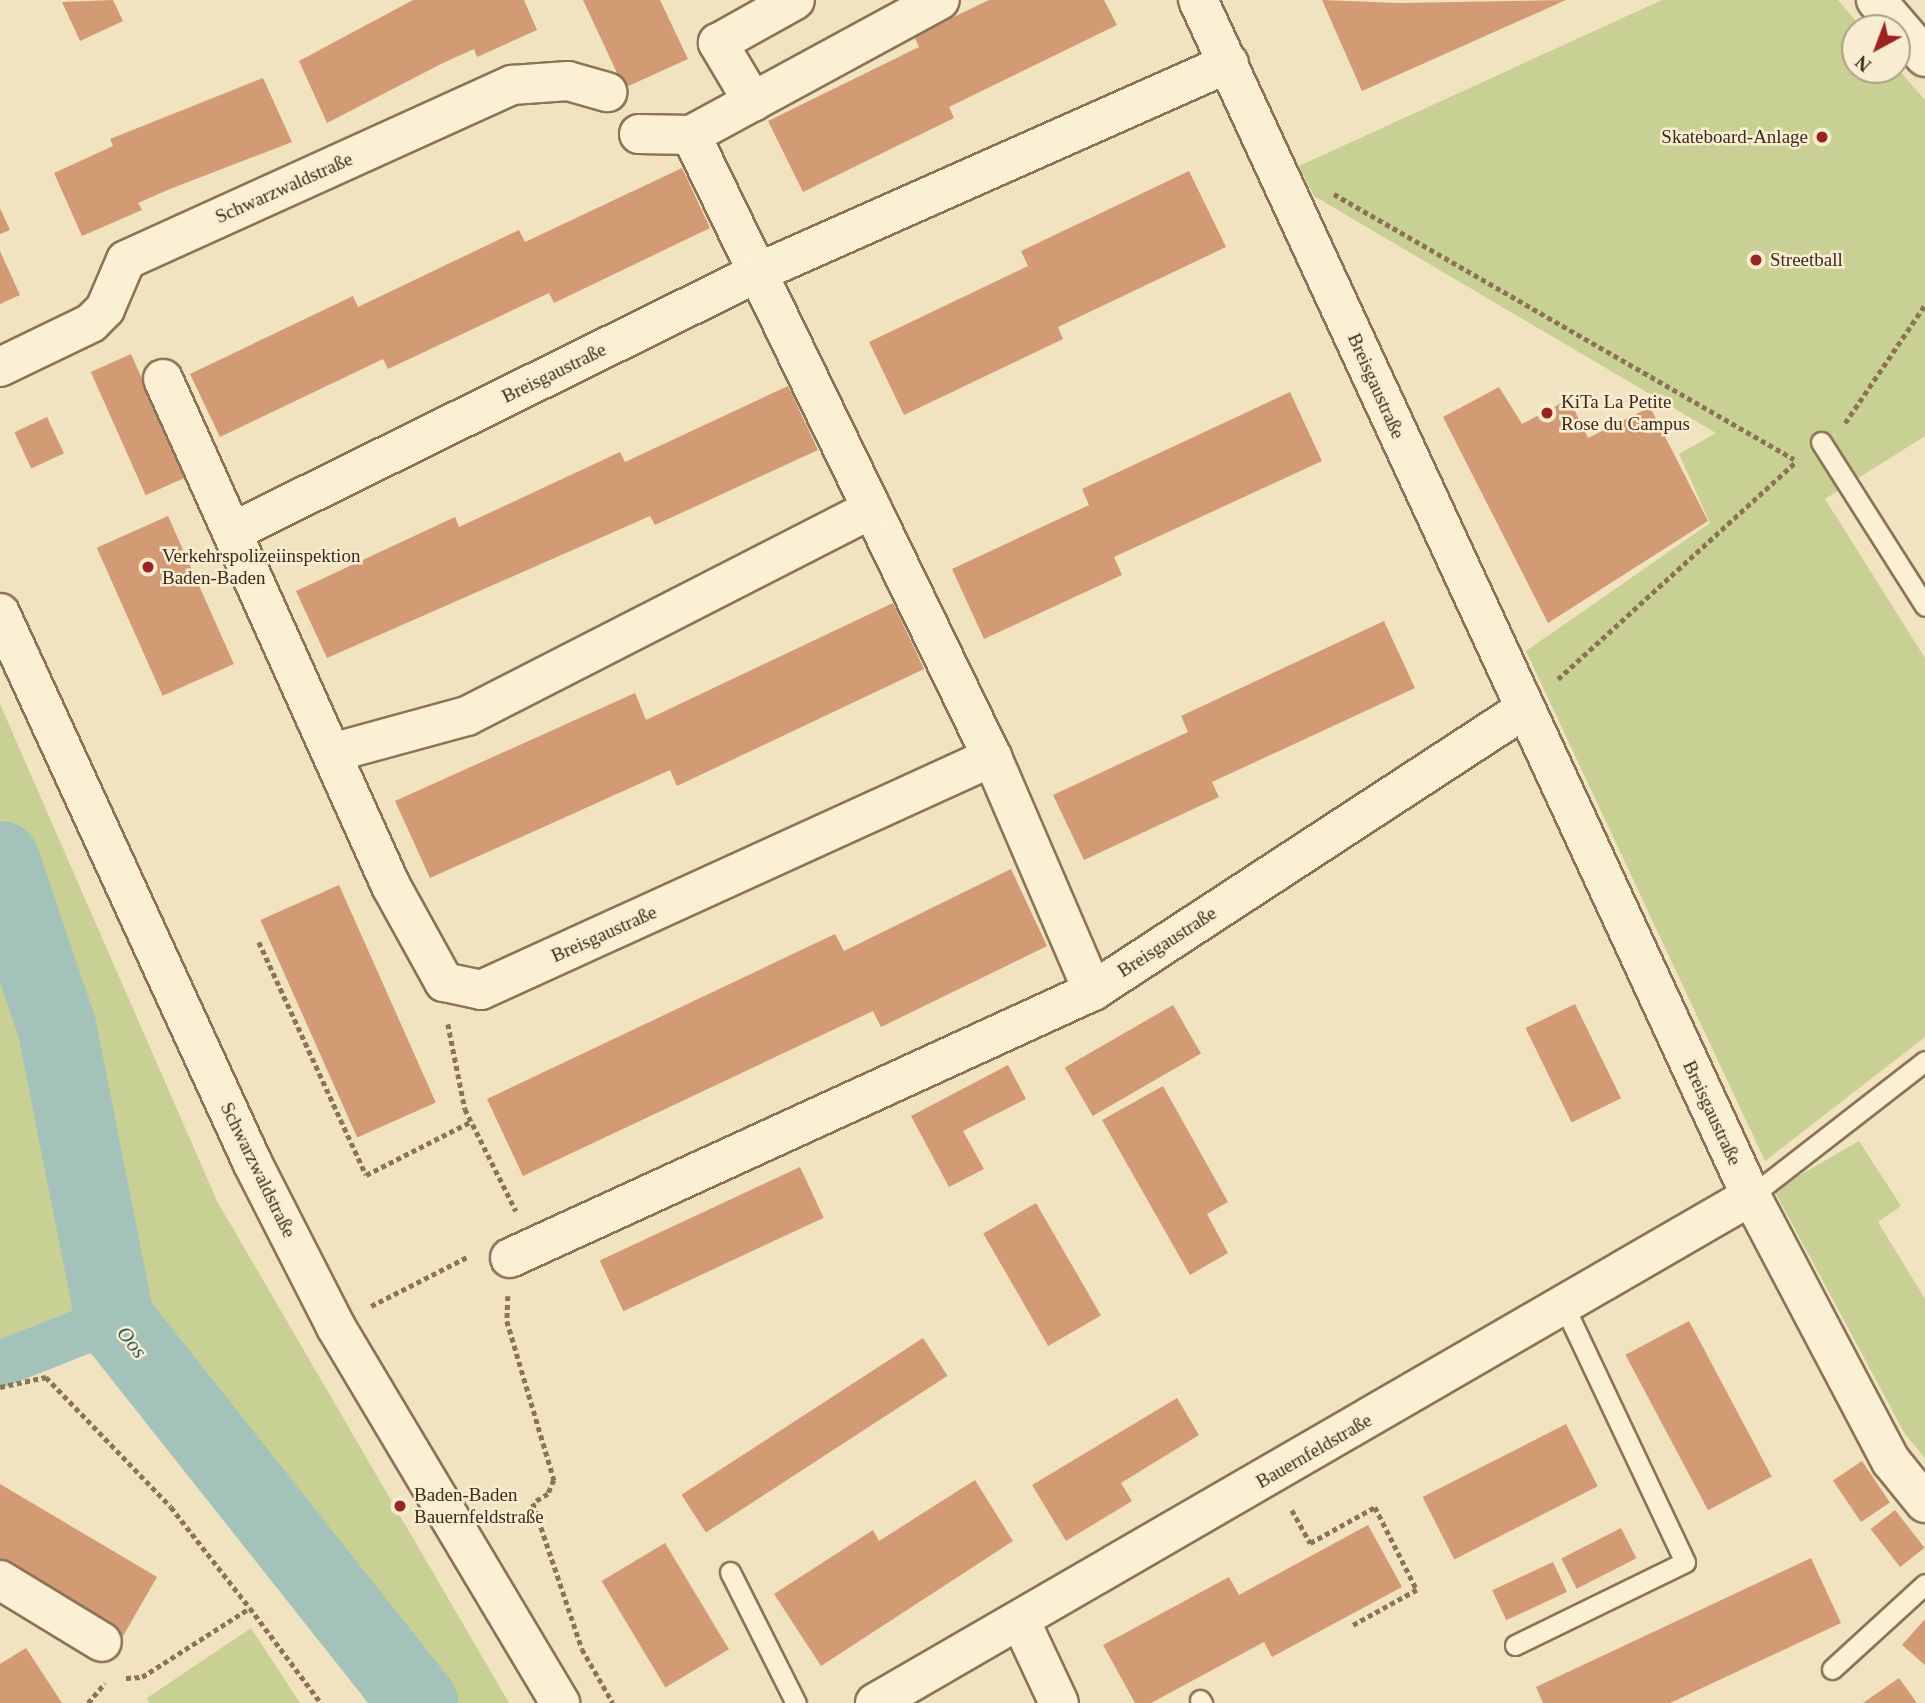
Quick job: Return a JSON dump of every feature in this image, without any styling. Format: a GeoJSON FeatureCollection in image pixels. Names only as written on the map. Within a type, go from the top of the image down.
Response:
{"type":"FeatureCollection","features":[{"type":"Feature","properties":{"kind":"street"},"geometry":{"type":"LineString","coordinates":[[753,102],[718,43],[795,0]]}},
{"type":"Feature","properties":{"kind":"street"},"geometry":{"type":"LineString","coordinates":[[639,134],[691,135],[940,0]]}},
{"type":"Feature","properties":{"kind":"street","name":"Breisgaustraße"},"geometry":{"type":"LineString","coordinates":[[1198,0],[1523,710],[1751,1196],[1891,1461],[1925,1503]]}},
{"type":"Feature","properties":{"kind":"street"},"geometry":{"type":"LineString","coordinates":[[1875,0],[1925,57]]}},
{"type":"Feature","properties":{"kind":"street","name":"Breisgaustraße"},"geometry":{"type":"LineString","coordinates":[[234,531],[761,271],[1229,63]]}},
{"type":"Feature","properties":{"kind":"street","name":"Schwarzwaldstraße"},"geometry":{"type":"LineString","coordinates":[[0,367],[91,323],[105,309],[126,260],[500,90],[568,81],[607,92]]}},
{"type":"Feature","properties":{"kind":"street"},"geometry":{"type":"LineString","coordinates":[[691,135],[761,271],[992,757],[1093,991]]}},
{"type":"Feature","properties":{"kind":"street"},"geometry":{"type":"LineString","coordinates":[[163,379],[335,752],[391,886],[444,982]]}},
{"type":"Feature","properties":{"kind":"street"},"geometry":{"type":"LineString","coordinates":[[335,752],[467,716],[872,509]]}},
{"type":"Feature","properties":{"kind":"street","name":"Schwarzwaldstraße"},"geometry":{"type":"LineString","coordinates":[[0,613],[324,1304],[560,1703]]}},
{"type":"Feature","properties":{"kind":"street","name":"Breisgaustraße"},"geometry":{"type":"LineString","coordinates":[[509,1251],[1093,991],[1523,710]]}},
{"type":"Feature","properties":{"kind":"street","name":"Breisgaustraße"},"geometry":{"type":"LineString","coordinates":[[444,982],[481,990],[992,757]]}},
{"type":"Feature","properties":{"kind":"street","name":"Bauernfeldstraße"},"geometry":{"type":"LineString","coordinates":[[875,1703],[1021,1622],[1751,1196]]}},
{"type":"Feature","properties":{"kind":"street"},"geometry":{"type":"LineString","coordinates":[[0,1580],[102,1642]]}},
{"type":"Feature","properties":{"kind":"street"},"geometry":{"type":"LineString","coordinates":[[1021,1622],[1059,1703]]}},
{"type":"Feature","properties":{"kind":"lane"},"geometry":{"type":"LineString","coordinates":[[1821,442],[1925,606]]}},
{"type":"Feature","properties":{"kind":"lane"},"geometry":{"type":"LineString","coordinates":[[1751,1196],[1925,1062]]}},
{"type":"Feature","properties":{"kind":"lane"},"geometry":{"type":"LineString","coordinates":[[1516,1645],[1685,1562],[1564,1306]]}},
{"type":"Feature","properties":{"kind":"lane"},"geometry":{"type":"LineString","coordinates":[[730,1572],[796,1703]]}},
{"type":"Feature","properties":{"kind":"lane"},"geometry":{"type":"LineString","coordinates":[[1832,1669],[1925,1584]]}},
{"type":"Feature","properties":{"kind":"path"},"geometry":{"type":"LineString","coordinates":[[1326,190],[1798,461]]}},
{"type":"Feature","properties":{"kind":"path"},"geometry":{"type":"LineString","coordinates":[[1523,710],[1798,461],[1853,416],[1925,304]]}},
{"type":"Feature","properties":{"kind":"path"},"geometry":{"type":"LineString","coordinates":[[259,942],[366,1175],[472,1121]]}},
{"type":"Feature","properties":{"kind":"path"},"geometry":{"type":"LineString","coordinates":[[444,982],[472,1121],[509,1251],[507,1321],[554,1479],[548,1494],[533,1503],[582,1649],[613,1703]]}},
{"type":"Feature","properties":{"kind":"path"},"geometry":{"type":"LineString","coordinates":[[386,1297],[509,1251]]}},
{"type":"Feature","properties":{"kind":"path"},"geometry":{"type":"LineString","coordinates":[[0,1387],[46,1377],[171,1507],[321,1703]]}},
{"type":"Feature","properties":{"kind":"path"},"geometry":{"type":"LineString","coordinates":[[1274,1475],[1310,1543],[1375,1507],[1417,1590],[1352,1626]]}},
{"type":"Feature","properties":{"kind":"path"},"geometry":{"type":"LineString","coordinates":[[108,1679],[142,1677],[250,1608]]}},
{"type":"Feature","properties":{"kind":"green space"},"geometry":{"type":"Polygon","coordinates":[[[1662,0],[1838,0],[1850,14],[1841,14],[1841,84],[1911,84],[1925,100],[1925,436],[1825,499],[1925,658],[1925,1037],[1765,1161],[1526,651],[1710,523],[1679,454],[1716,433],[1314,196],[1299,166],[1662,0]]]}},
{"type":"Feature","properties":{"kind":"green space"},"geometry":{"type":"Polygon","coordinates":[[[0,704],[217,1201],[509,1703],[444,1703],[123,1294],[0,1342],[0,704]]]}},
{"type":"Feature","properties":{"kind":"green space"},"geometry":{"type":"Polygon","coordinates":[[[1859,1141],[1901,1206],[1878,1222],[1925,1299],[1925,1458],[1905,1434],[1774,1190],[1859,1141]]]}},
{"type":"Feature","properties":{"kind":"green space"},"geometry":{"type":"Polygon","coordinates":[[[251,1628],[300,1703],[149,1703],[147,1698],[251,1628]]]}},
{"type":"Feature","properties":{"kind":"building"},"geometry":{"type":"Polygon","coordinates":[[[113,0],[123,21],[80,41],[62,2],[113,0]]]}},
{"type":"Feature","properties":{"kind":"building"},"geometry":{"type":"Polygon","coordinates":[[[413,0],[524,0],[537,30],[477,57],[474,49],[327,123],[299,61],[413,0]]]}},
{"type":"Feature","properties":{"kind":"building"},"geometry":{"type":"Polygon","coordinates":[[[583,0],[660,0],[688,59],[624,88],[583,0]]]}},
{"type":"Feature","properties":{"kind":"building"},"geometry":{"type":"Polygon","coordinates":[[[989,0],[1104,0],[1117,25],[949,107],[954,118],[803,192],[768,121],[919,47],[914,36],[989,0]]]}},
{"type":"Feature","properties":{"kind":"building"},"geometry":{"type":"Polygon","coordinates":[[[1322,0],[1399,3],[1566,0],[1362,91],[1322,0]]]}},
{"type":"Feature","properties":{"kind":"building"},"geometry":{"type":"Polygon","coordinates":[[[263,78],[292,142],[138,203],[142,210],[82,236],[54,173],[113,146],[110,139],[263,78]]]}},
{"type":"Feature","properties":{"kind":"building"},"geometry":{"type":"Polygon","coordinates":[[[682,168],[710,228],[554,303],[549,293],[388,369],[383,359],[220,437],[190,374],[353,296],[358,307],[519,230],[525,242],[682,168]]]}},
{"type":"Feature","properties":{"kind":"building"},"geometry":{"type":"Polygon","coordinates":[[[1189,171],[1226,247],[1058,327],[1063,339],[904,415],[869,342],[1028,266],[1021,251],[1189,171]]]}},
{"type":"Feature","properties":{"kind":"building"},"geometry":{"type":"Polygon","coordinates":[[[0,208],[10,230],[0,234],[0,208]]]}},
{"type":"Feature","properties":{"kind":"building"},"geometry":{"type":"Polygon","coordinates":[[[0,251],[20,295],[0,304],[0,251]]]}},
{"type":"Feature","properties":{"kind":"building"},"geometry":{"type":"Polygon","coordinates":[[[131,354],[186,477],[146,495],[91,372],[131,354]]]}},
{"type":"Feature","properties":{"kind":"building"},"geometry":{"type":"Polygon","coordinates":[[[788,386],[818,450],[655,525],[650,516],[327,658],[296,591],[455,517],[459,527],[620,452],[625,462],[788,386]]]}},
{"type":"Feature","properties":{"kind":"building"},"geometry":{"type":"Polygon","coordinates":[[[1499,387],[1522,424],[1569,399],[1588,438],[1650,407],[1708,521],[1548,623],[1443,417],[1499,387]]]}},
{"type":"Feature","properties":{"kind":"building"},"geometry":{"type":"Polygon","coordinates":[[[1290,392],[1322,461],[1114,557],[1122,575],[984,639],[952,569],[1089,505],[1082,489],[1290,392]]]}},
{"type":"Feature","properties":{"kind":"building"},"geometry":{"type":"Polygon","coordinates":[[[47,417],[64,453],[31,468],[14,432],[47,417]]]}},
{"type":"Feature","properties":{"kind":"building"},"geometry":{"type":"Polygon","coordinates":[[[168,516],[234,664],[163,696],[97,548],[168,516]]]}},
{"type":"Feature","properties":{"kind":"building"},"geometry":{"type":"Polygon","coordinates":[[[893,603],[924,669],[677,786],[670,770],[430,878],[395,801],[635,693],[646,720],[893,603]]]}},
{"type":"Feature","properties":{"kind":"building"},"geometry":{"type":"Polygon","coordinates":[[[1384,621],[1415,688],[1212,782],[1219,797],[1084,860],[1053,795],[1188,732],[1181,716],[1384,621]]]}},
{"type":"Feature","properties":{"kind":"building"},"geometry":{"type":"Polygon","coordinates":[[[1011,869],[1047,946],[881,1027],[873,1011],[523,1176],[487,1099],[835,934],[844,951],[1011,869]]]}},
{"type":"Feature","properties":{"kind":"building"},"geometry":{"type":"Polygon","coordinates":[[[339,885],[436,1102],[357,1137],[260,920],[339,885]]]}},
{"type":"Feature","properties":{"kind":"building"},"geometry":{"type":"Polygon","coordinates":[[[1575,1004],[1621,1098],[1572,1122],[1526,1028],[1575,1004]]]}},
{"type":"Feature","properties":{"kind":"building"},"geometry":{"type":"Polygon","coordinates":[[[1173,1005],[1201,1053],[1093,1116],[1065,1068],[1173,1005]]]}},
{"type":"Feature","properties":{"kind":"building"},"geometry":{"type":"Polygon","coordinates":[[[1008,1065],[1026,1099],[963,1131],[984,1169],[949,1187],[911,1116],[1008,1065]]]}},
{"type":"Feature","properties":{"kind":"building"},"geometry":{"type":"Polygon","coordinates":[[[1163,1086],[1228,1202],[1207,1214],[1228,1253],[1190,1275],[1102,1120],[1163,1086]]]}},
{"type":"Feature","properties":{"kind":"building"},"geometry":{"type":"Polygon","coordinates":[[[800,1167],[824,1218],[623,1311],[600,1260],[800,1167]]]}},
{"type":"Feature","properties":{"kind":"building"},"geometry":{"type":"Polygon","coordinates":[[[1036,1203],[1101,1316],[1048,1346],[983,1234],[1036,1203]]]}},
{"type":"Feature","properties":{"kind":"building"},"geometry":{"type":"Polygon","coordinates":[[[1689,1321],[1772,1476],[1708,1510],[1625,1355],[1689,1321]]]}},
{"type":"Feature","properties":{"kind":"building"},"geometry":{"type":"Polygon","coordinates":[[[923,1338],[948,1376],[706,1533],[681,1495],[923,1338]]]}},
{"type":"Feature","properties":{"kind":"building"},"geometry":{"type":"Polygon","coordinates":[[[1177,1398],[1199,1435],[1121,1483],[1132,1501],[1066,1541],[1032,1485],[1177,1398]]]}},
{"type":"Feature","properties":{"kind":"building"},"geometry":{"type":"Polygon","coordinates":[[[1566,1424],[1598,1486],[1454,1559],[1423,1497],[1566,1424]]]}},
{"type":"Feature","properties":{"kind":"building"},"geometry":{"type":"Polygon","coordinates":[[[1862,1461],[1890,1502],[1861,1522],[1833,1481],[1862,1461]]]}},
{"type":"Feature","properties":{"kind":"building"},"geometry":{"type":"Polygon","coordinates":[[[975,1480],[1013,1541],[821,1666],[774,1594],[873,1530],[879,1541],[975,1480]]]}},
{"type":"Feature","properties":{"kind":"building"},"geometry":{"type":"Polygon","coordinates":[[[0,1484],[157,1577],[123,1636],[0,1564],[0,1484]]]}},
{"type":"Feature","properties":{"kind":"building"},"geometry":{"type":"Polygon","coordinates":[[[1895,1510],[1925,1548],[1900,1567],[1871,1529],[1895,1510]]]}},
{"type":"Feature","properties":{"kind":"building"},"geometry":{"type":"Polygon","coordinates":[[[1368,1525],[1402,1587],[1272,1657],[1264,1642],[1151,1703],[1135,1703],[1103,1645],[1229,1577],[1239,1595],[1368,1525]]]}},
{"type":"Feature","properties":{"kind":"building"},"geometry":{"type":"Polygon","coordinates":[[[1621,1528],[1636,1558],[1577,1589],[1561,1558],[1621,1528]]]}},
{"type":"Feature","properties":{"kind":"building"},"geometry":{"type":"Polygon","coordinates":[[[665,1543],[729,1649],[665,1687],[602,1581],[665,1543]]]}},
{"type":"Feature","properties":{"kind":"building"},"geometry":{"type":"Polygon","coordinates":[[[1811,1558],[1841,1623],[1670,1703],[1543,1703],[1536,1687],[1811,1558]]]}},
{"type":"Feature","properties":{"kind":"building"},"geometry":{"type":"Polygon","coordinates":[[[1553,1562],[1567,1592],[1506,1620],[1492,1590],[1553,1562]]]}},
{"type":"Feature","properties":{"kind":"building"},"geometry":{"type":"Polygon","coordinates":[[[1925,1619],[1925,1665],[1902,1645],[1925,1619]]]}},
{"type":"Feature","properties":{"kind":"building"},"geometry":{"type":"Polygon","coordinates":[[[26,1648],[62,1703],[0,1703],[0,1664],[26,1648]]]}},
{"type":"Feature","properties":{"kind":"building"},"geometry":{"type":"Polygon","coordinates":[[[1899,1678],[1917,1703],[1863,1703],[1899,1678]]]}},
{"type":"Feature","properties":{"kind":"waterway","name":"Oos"},"geometry":{"type":"LineString","coordinates":[[0,860],[56,1025],[114,1319],[418,1703]]}},
{"type":"Feature","properties":{"kind":"waterway"},"geometry":{"type":"LineString","coordinates":[[0,1364],[114,1319]]}},
{"type":"Feature","properties":{"kind":"place","name":"Skateboard-Anlage"},"geometry":{"type":"Point","coordinates":[1822,137]}},
{"type":"Feature","properties":{"kind":"place","name":"Streetball"},"geometry":{"type":"Point","coordinates":[1756,260]}},
{"type":"Feature","properties":{"kind":"place","name":"KiTa La Petite Rose du Campus"},"geometry":{"type":"Point","coordinates":[1547,413]}},
{"type":"Feature","properties":{"kind":"place","name":"Verkehrspolizeiinspektion Baden-Baden"},"geometry":{"type":"Point","coordinates":[148,567]}},
{"type":"Feature","properties":{"kind":"place","name":"Baden-Baden Bauernfeldstraße"},"geometry":{"type":"Point","coordinates":[400,1506]}}]}
